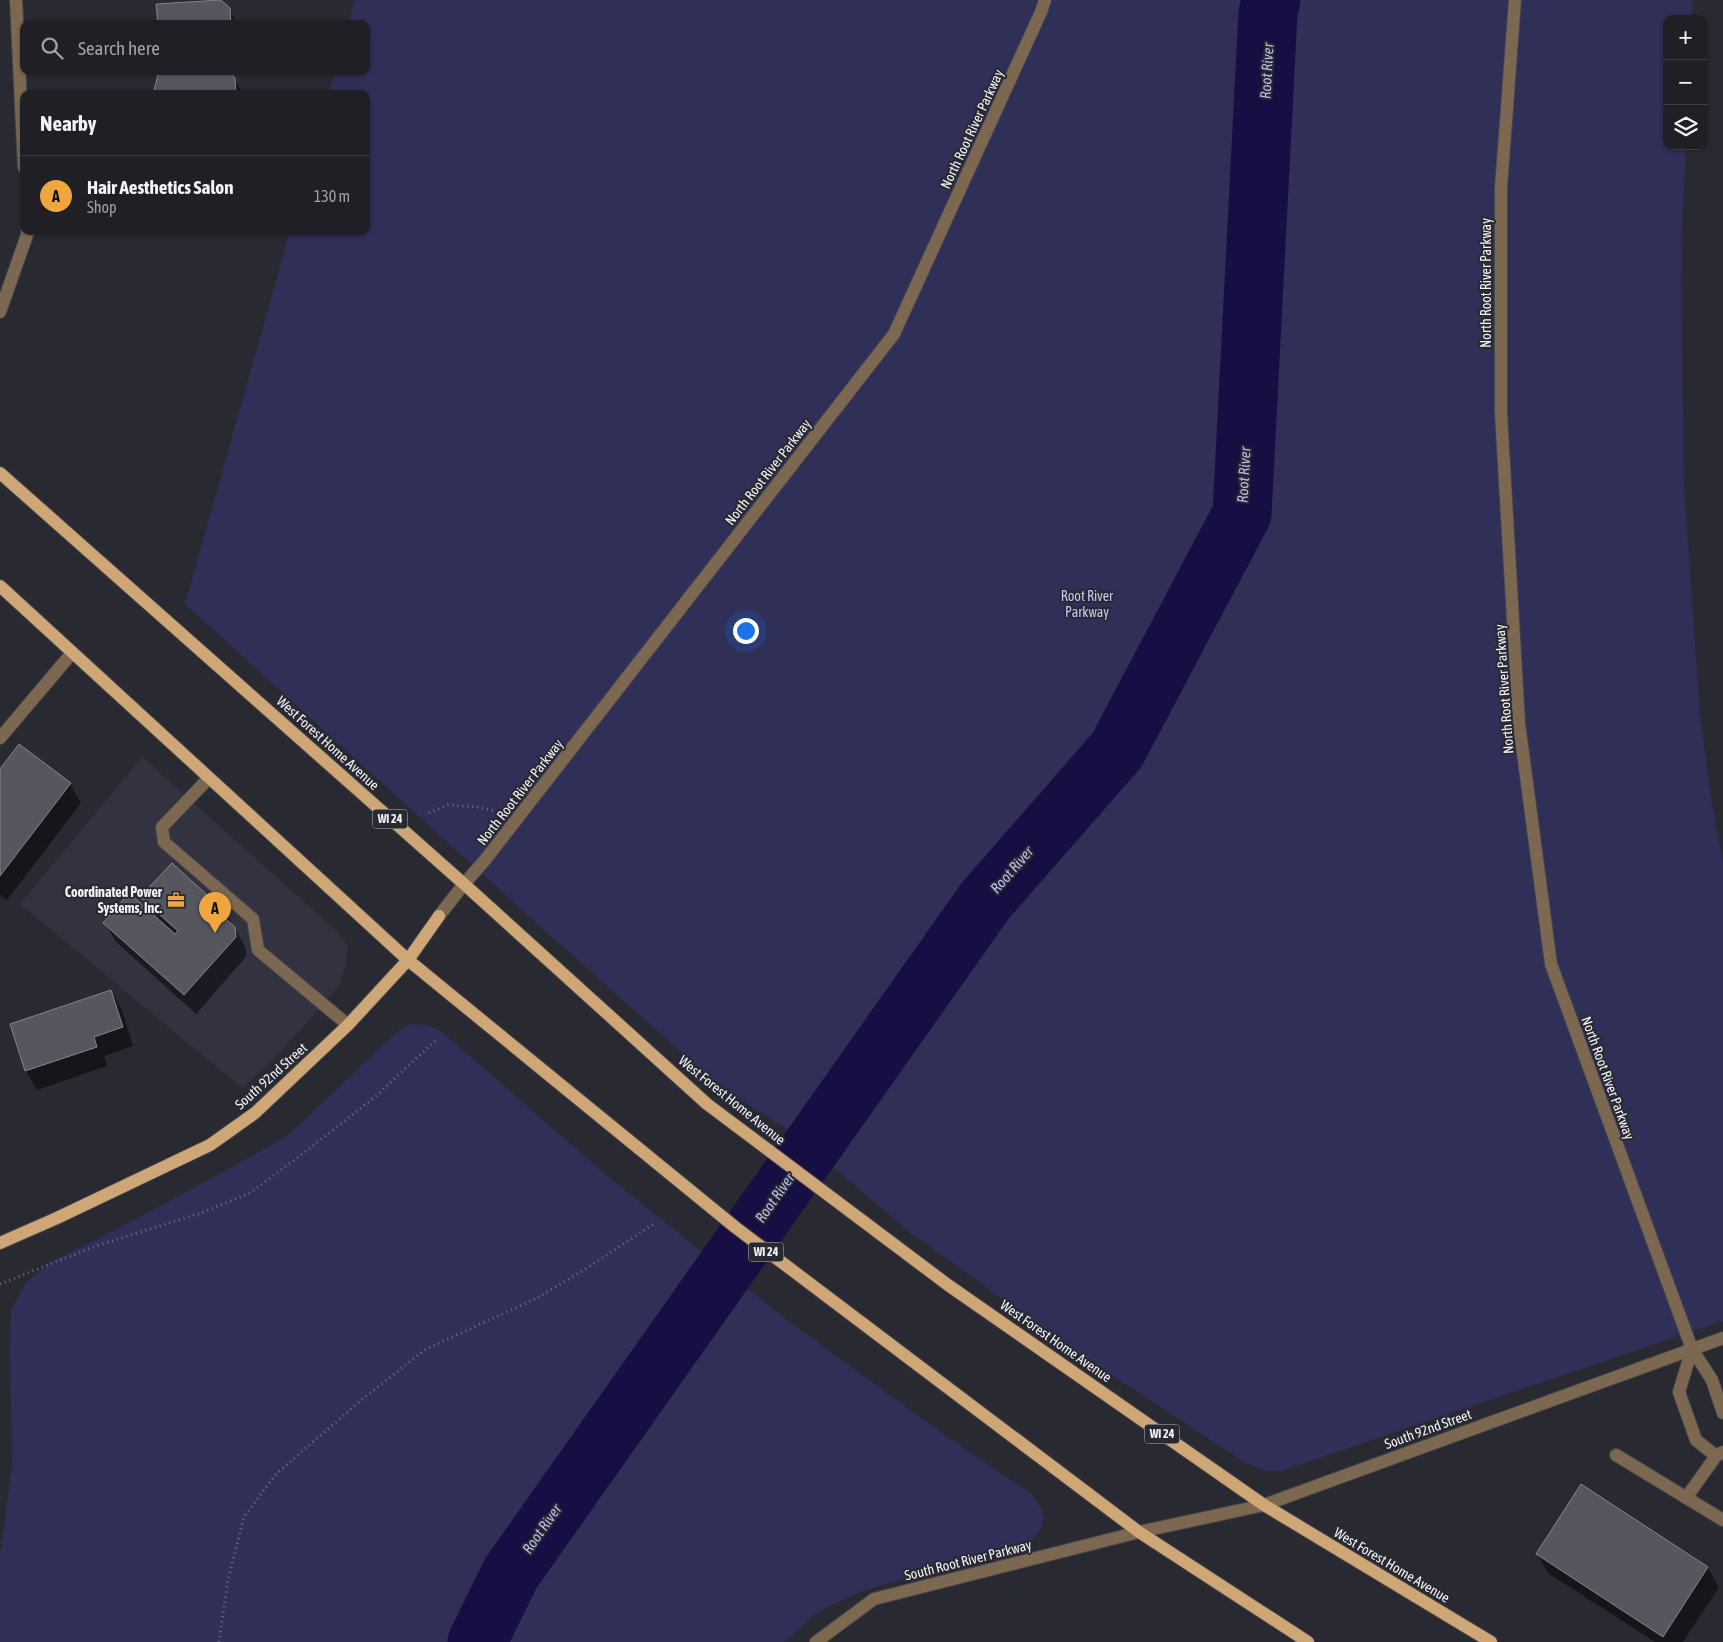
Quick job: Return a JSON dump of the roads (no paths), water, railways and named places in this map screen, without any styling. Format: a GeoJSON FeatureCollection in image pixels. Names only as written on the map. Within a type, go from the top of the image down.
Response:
{"type":"FeatureCollection","features":[{"type":"Feature","properties":{"kind":"main road","name":"West Forest Home Avenue"},"geometry":{"type":"LineString","coordinates":[[0,473],[464,884],[707,1104],[948,1285],[1264,1506],[1491,1642]]}},
{"type":"Feature","properties":{"kind":"main road","name":"WI 24"},"geometry":{"type":"LineString","coordinates":[[0,586],[408,960],[735,1227],[1139,1532],[1308,1642]]}},
{"type":"Feature","properties":{"kind":"main road","name":"South 92nd Street"},"geometry":{"type":"LineString","coordinates":[[0,1243],[210,1145],[255,1113],[348,1025],[408,960],[438,916]]}},
{"type":"Feature","properties":{"kind":"street"},"geometry":{"type":"LineString","coordinates":[[16,0],[20,90]]}},
{"type":"Feature","properties":{"kind":"street","name":"North Root River Parkway"},"geometry":{"type":"LineString","coordinates":[[438,916],[520,816],[894,334],[1045,0]]}},
{"type":"Feature","properties":{"kind":"street","name":"North Root River Parkway"},"geometry":{"type":"LineString","coordinates":[[1514,0],[1500,188],[1501,413],[1519,723],[1548,945],[1551,964],[1692,1349],[1712,1380],[1723,1413]]}},
{"type":"Feature","properties":{"kind":"street"},"geometry":{"type":"LineString","coordinates":[[0,312],[27,235]]}},
{"type":"Feature","properties":{"kind":"street"},"geometry":{"type":"LineString","coordinates":[[0,738],[72,653]]}},
{"type":"Feature","properties":{"kind":"street"},"geometry":{"type":"LineString","coordinates":[[209,778],[162,826],[164,842],[253,919],[258,950],[348,1025]]}},
{"type":"Feature","properties":{"kind":"street","name":"South 92nd Street"},"geometry":{"type":"LineString","coordinates":[[1139,1532],[1264,1506],[1723,1338]]}},
{"type":"Feature","properties":{"kind":"street"},"geometry":{"type":"LineString","coordinates":[[1686,1498],[1720,1454],[1696,1440],[1679,1392],[1692,1349]]}},
{"type":"Feature","properties":{"kind":"street"},"geometry":{"type":"LineString","coordinates":[[1616,1454],[1723,1520]]}},
{"type":"Feature","properties":{"kind":"street","name":"South Root River Parkway"},"geometry":{"type":"LineString","coordinates":[[816,1642],[874,1599],[1139,1532]]}},
{"type":"Feature","properties":{"kind":"waterway","name":"Root River"},"geometry":{"type":"LineString","coordinates":[[477,1642],[511,1573],[985,901],[1117,750],[1242,514],[1268,13],[1271,0]]}},
{"type":"Feature","properties":{"kind":"place","name":"Coordinated Power Systems, Inc."},"geometry":{"type":"Point","coordinates":[176,900]}},
{"type":"Feature","properties":{"kind":"place","name":"Hair Aesthetics Salon"},"geometry":{"type":"Point","coordinates":[215,933]}},
{"type":"Feature","properties":{"kind":"park label","name":"Root River Parkway"},"geometry":{"type":"Point","coordinates":[1087,604]}}]}
